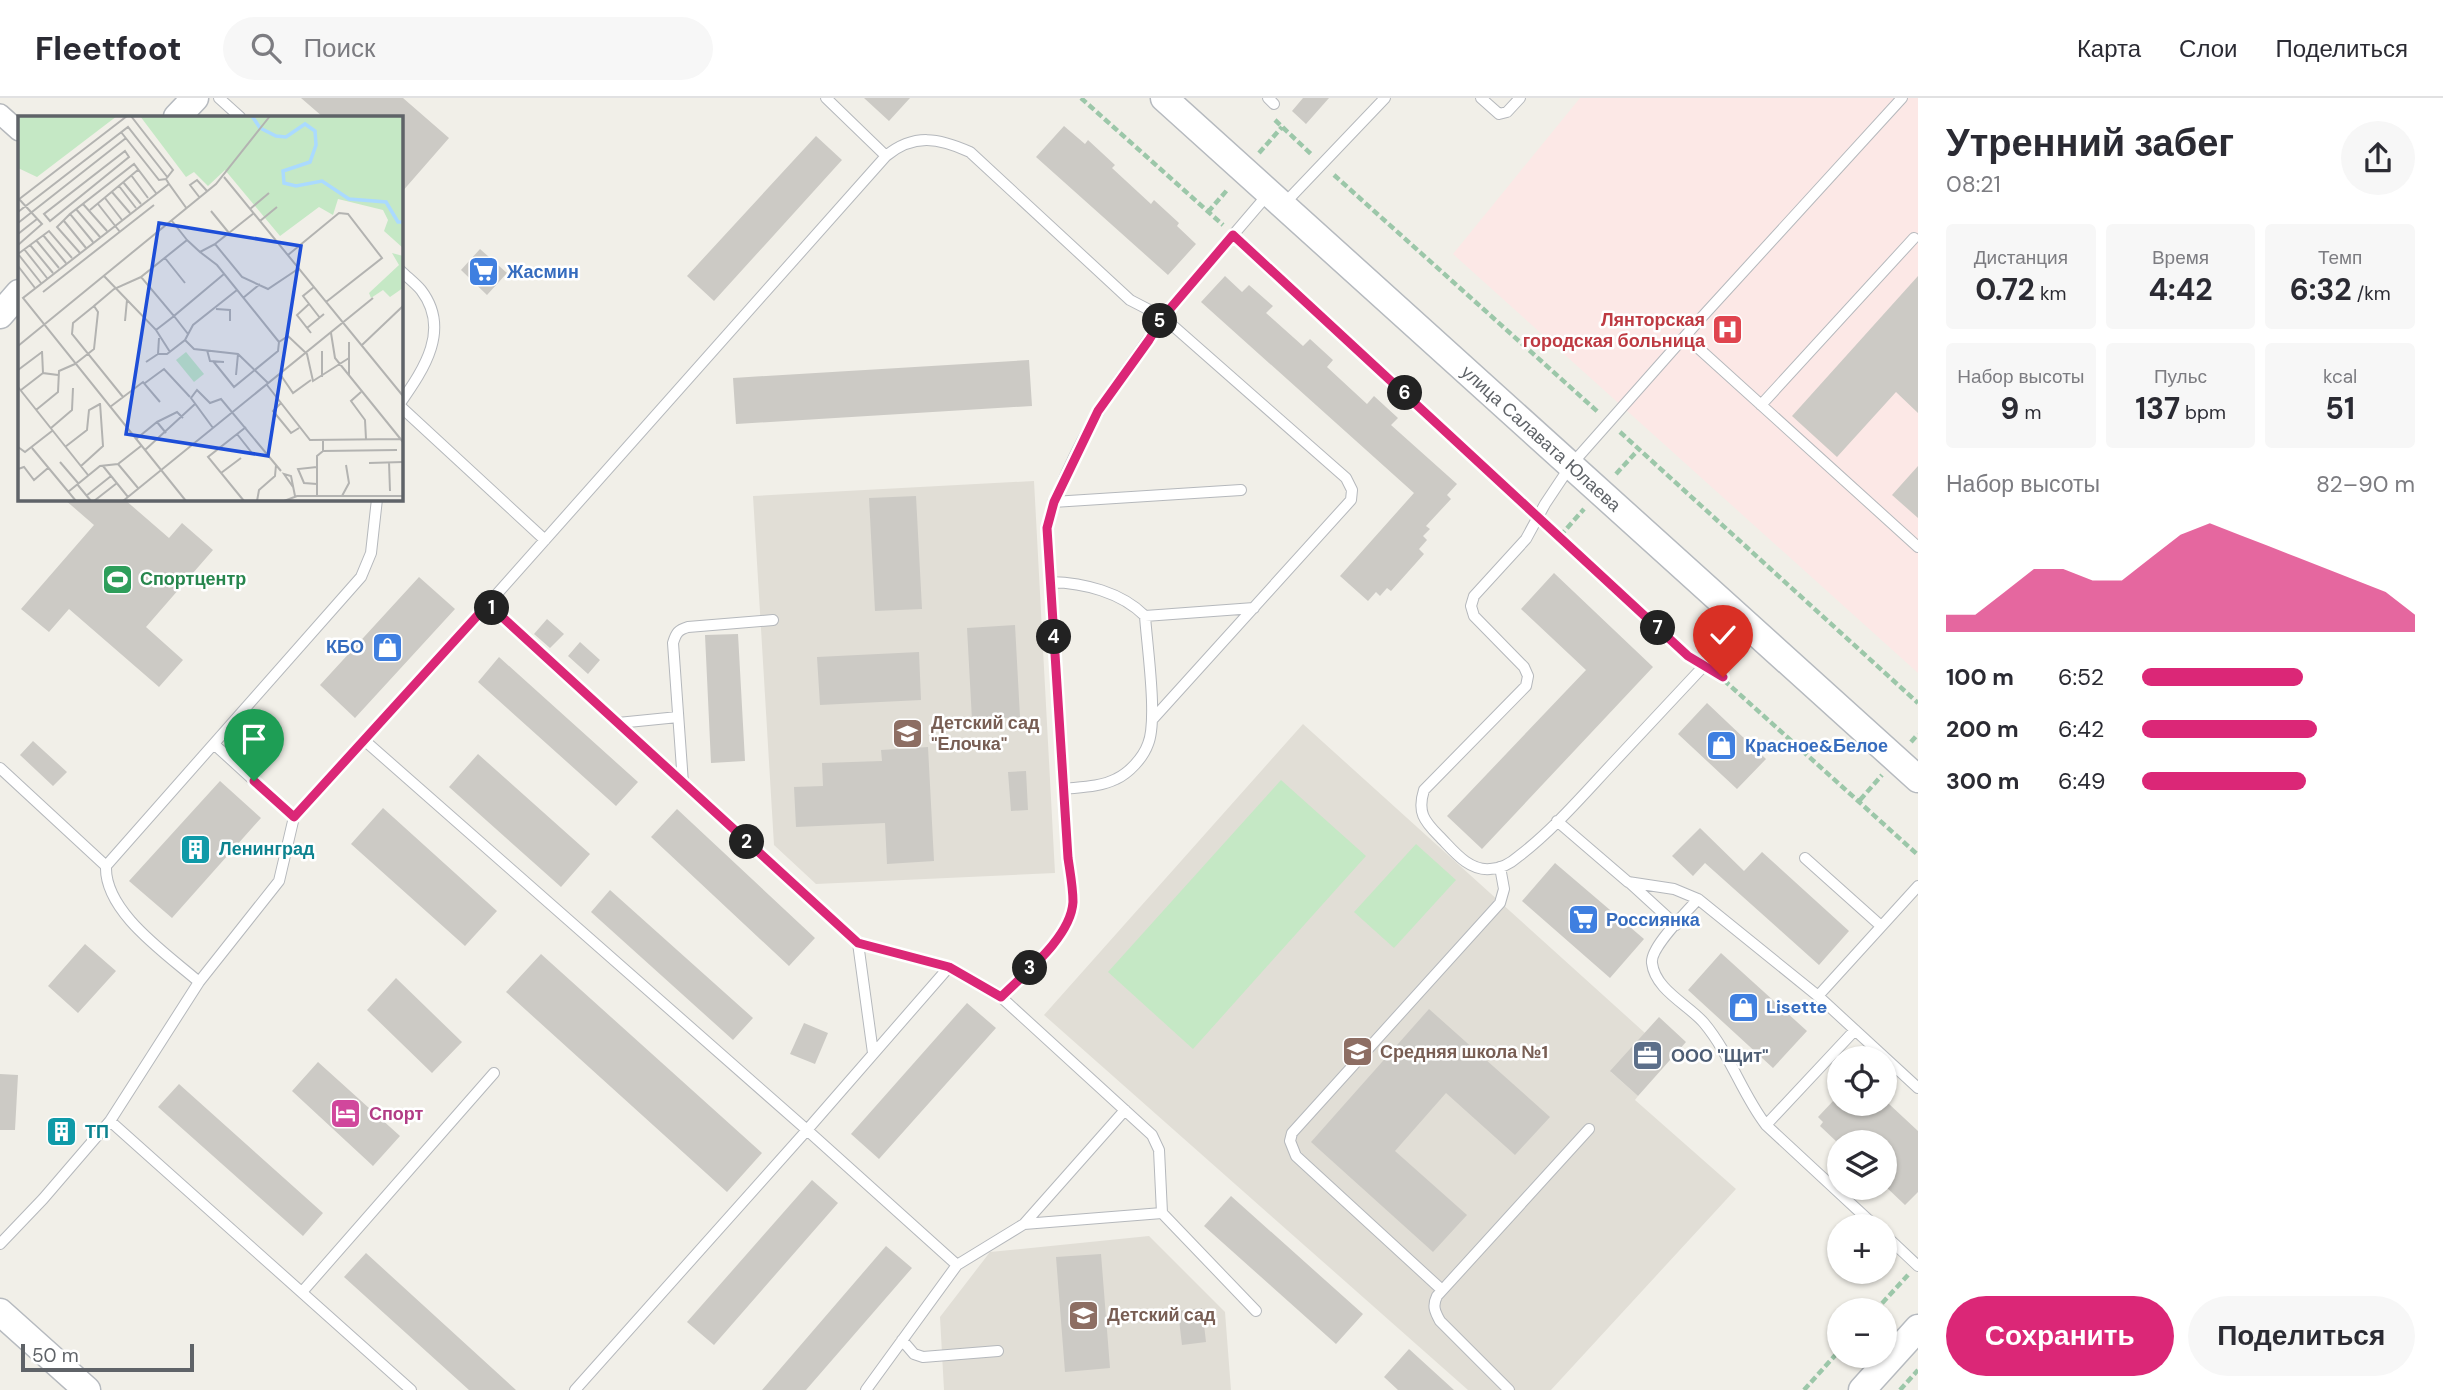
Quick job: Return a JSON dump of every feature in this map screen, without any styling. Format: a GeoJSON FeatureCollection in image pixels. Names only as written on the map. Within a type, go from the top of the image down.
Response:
{"type":"FeatureCollection","features":[{"type":"Feature","properties":{"kind":"street"},"geometry":{"type":"LineString","coordinates":[[178,116],[195,98]]}},
{"type":"Feature","properties":{"kind":"street","name":"улица Салавата Юлаева"},"geometry":{"type":"LineString","coordinates":[[1170,100],[1918,779]]}},
{"type":"Feature","properties":{"kind":"street"},"geometry":{"type":"LineString","coordinates":[[0,114],[18,130]]}},
{"type":"Feature","properties":{"kind":"street"},"geometry":{"type":"LineString","coordinates":[[0,315],[18,294]]}},
{"type":"Feature","properties":{"kind":"street"},"geometry":{"type":"LineString","coordinates":[[0,1312],[87,1390]]}},
{"type":"Feature","properties":{"kind":"street"},"geometry":{"type":"LineString","coordinates":[[1862,1390],[1918,1328]]}},
{"type":"Feature","properties":{"kind":"lane"},"geometry":{"type":"LineString","coordinates":[[219,98],[239,116]]}},
{"type":"Feature","properties":{"kind":"lane"},"geometry":{"type":"LineString","coordinates":[[826,98],[887,156]]}},
{"type":"Feature","properties":{"kind":"lane"},"geometry":{"type":"LineString","coordinates":[[1001,997],[1050,947],[1068,922],[1073,903],[1047,528],[1054,502],[1098,411],[1163,317],[1233,235],[1322,164],[1385,98]]}},
{"type":"Feature","properties":{"kind":"lane"},"geometry":{"type":"LineString","coordinates":[[1481,98],[1499,114],[1507,112],[1520,98]]}},
{"type":"Feature","properties":{"kind":"lane"},"geometry":{"type":"LineString","coordinates":[[1744,622],[1557,821],[1520,856],[1492,870],[1478,869],[1465,861],[1426,822],[1421,813],[1420,802],[1424,790],[1526,686],[1528,676],[1524,667],[1474,616],[1471,606],[1474,596],[1526,539],[1571,466],[1685,336],[1902,98]]}},
{"type":"Feature","properties":{"kind":"lane"},"geometry":{"type":"LineString","coordinates":[[0,1244],[110,1121],[199,982],[279,881],[294,817],[898,146],[918,140],[950,143],[970,152],[1130,300],[1163,317],[1346,478],[1352,490],[1351,500],[1152,720]]}},
{"type":"Feature","properties":{"kind":"lane"},"geometry":{"type":"LineString","coordinates":[[1761,405],[1914,238]]}},
{"type":"Feature","properties":{"kind":"lane"},"geometry":{"type":"LineString","coordinates":[[402,272],[421,291],[433,312],[435,333],[424,368],[402,402]]}},
{"type":"Feature","properties":{"kind":"lane"},"geometry":{"type":"LineString","coordinates":[[1685,336],[1918,547]]}},
{"type":"Feature","properties":{"kind":"lane"},"geometry":{"type":"LineString","coordinates":[[402,405],[545,540]]}},
{"type":"Feature","properties":{"kind":"lane"},"geometry":{"type":"LineString","coordinates":[[1054,502],[1241,490]]}},
{"type":"Feature","properties":{"kind":"lane"},"geometry":{"type":"LineString","coordinates":[[199,982],[123,914],[112,896],[106,879],[106,866],[361,577],[371,553],[377,500]]}},
{"type":"Feature","properties":{"kind":"lane"},"geometry":{"type":"LineString","coordinates":[[1051,582],[1093,587],[1134,605],[1145,616],[1152,720],[1149,744],[1133,766],[1119,778],[1104,784],[1063,789]]}},
{"type":"Feature","properties":{"kind":"lane"},"geometry":{"type":"LineString","coordinates":[[488,604],[858,943],[949,967],[1001,997],[1125,1110],[1152,1135],[1160,1150],[1162,1213],[1256,1311]]}},
{"type":"Feature","properties":{"kind":"lane"},"geometry":{"type":"LineString","coordinates":[[1145,616],[1254,608]]}},
{"type":"Feature","properties":{"kind":"lane"},"geometry":{"type":"LineString","coordinates":[[683,783],[673,643],[679,629],[773,620]]}},
{"type":"Feature","properties":{"kind":"lane"},"geometry":{"type":"LineString","coordinates":[[618,723],[678,718]]}},
{"type":"Feature","properties":{"kind":"lane"},"geometry":{"type":"LineString","coordinates":[[364,740],[957,1265]]}},
{"type":"Feature","properties":{"kind":"lane"},"geometry":{"type":"LineString","coordinates":[[215,745],[294,817]]}},
{"type":"Feature","properties":{"kind":"lane"},"geometry":{"type":"LineString","coordinates":[[0,768],[106,866]]}},
{"type":"Feature","properties":{"kind":"lane"},"geometry":{"type":"LineString","coordinates":[[1557,821],[1676,925]]}},
{"type":"Feature","properties":{"kind":"lane"},"geometry":{"type":"LineString","coordinates":[[1805,858],[1881,926]]}},
{"type":"Feature","properties":{"kind":"lane"},"geometry":{"type":"LineString","coordinates":[[1442,1290],[1296,1156],[1290,1141],[1292,1133],[1500,903],[1504,889],[1500,867]]}},
{"type":"Feature","properties":{"kind":"lane"},"geometry":{"type":"LineString","coordinates":[[1628,882],[1674,889],[1698,899],[1818,996],[1918,1088]]}},
{"type":"Feature","properties":{"kind":"lane"},"geometry":{"type":"LineString","coordinates":[[1818,996],[1918,886]]}},
{"type":"Feature","properties":{"kind":"lane"},"geometry":{"type":"LineString","coordinates":[[1698,899],[1654,950],[1651,962],[1655,974],[1662,984],[1703,1021],[1753,1108],[1766,1125],[1862,1214]]}},
{"type":"Feature","properties":{"kind":"lane"},"geometry":{"type":"LineString","coordinates":[[858,943],[873,1053]]}},
{"type":"Feature","properties":{"kind":"lane"},"geometry":{"type":"LineString","coordinates":[[575,1390],[949,967]]}},
{"type":"Feature","properties":{"kind":"lane"},"geometry":{"type":"LineString","coordinates":[[1766,1125],[1855,1030]]}},
{"type":"Feature","properties":{"kind":"lane"},"geometry":{"type":"LineString","coordinates":[[302,1292],[494,1073]]}},
{"type":"Feature","properties":{"kind":"lane"},"geometry":{"type":"LineString","coordinates":[[866,1390],[957,1265],[1024,1224],[1125,1110]]}},
{"type":"Feature","properties":{"kind":"lane"},"geometry":{"type":"LineString","coordinates":[[110,1121],[411,1390]]}},
{"type":"Feature","properties":{"kind":"lane"},"geometry":{"type":"LineString","coordinates":[[1509,1390],[1440,1321],[1434,1302],[1589,1129]]}},
{"type":"Feature","properties":{"kind":"lane"},"geometry":{"type":"LineString","coordinates":[[1024,1224],[1162,1213]]}},
{"type":"Feature","properties":{"kind":"lane"},"geometry":{"type":"LineString","coordinates":[[1897,1246],[1917,1265]]}},
{"type":"Feature","properties":{"kind":"lane"},"geometry":{"type":"LineString","coordinates":[[902,1339],[914,1354],[923,1357],[998,1351]]}},
{"type":"Feature","properties":{"kind":"path"},"geometry":{"type":"LineString","coordinates":[[1081,98],[1688,656],[1723,677],[1918,855]]}},
{"type":"Feature","properties":{"kind":"path"},"geometry":{"type":"LineString","coordinates":[[1266,112],[1918,703]]}},
{"type":"Feature","properties":{"kind":"path"},"geometry":{"type":"LineString","coordinates":[[1887,1298],[1917,1265]]}},
{"type":"Feature","properties":{"kind":"path"},"geometry":{"type":"LineString","coordinates":[[1804,1390],[1827,1364]]}},
{"type":"Feature","properties":{"kind":"path"},"geometry":{"type":"LineString","coordinates":[[1900,1390],[1918,1370]]}},
{"type":"Feature","properties":{"kind":"shaded area","name":"Лянторская городская больница"},"geometry":{"type":"Polygon","coordinates":[[[1580,98],[1918,98],[1918,673],[1453,254],[1580,98]]]}},
{"type":"Feature","properties":{"kind":"shaded area","name":"Детский сад \"Елочка\""},"geometry":{"type":"Polygon","coordinates":[[[1034,481],[1055,873],[816,884],[774,845],[753,496],[1034,481]]]}},
{"type":"Feature","properties":{"kind":"shaded area","name":"Средняя школа №1"},"geometry":{"type":"Polygon","coordinates":[[[1303,724],[1645,1033],[1611,1072],[1638,1096],[1635,1100],[1736,1189],[1551,1390],[1468,1390],[1044,1015],[1303,724]]]}},
{"type":"Feature","properties":{"kind":"shaded area","name":"Детский сад"},"geometry":{"type":"Polygon","coordinates":[[[1149,1236],[1225,1312],[1231,1390],[944,1390],[940,1317],[990,1252],[1149,1236]]]}},
{"type":"Feature","properties":{"kind":"green space"},"geometry":{"type":"Polygon","coordinates":[[[1281,780],[1366,856],[1193,1049],[1108,972],[1281,780]]]}},
{"type":"Feature","properties":{"kind":"green space"},"geometry":{"type":"Polygon","coordinates":[[[1416,844],[1456,880],[1394,948],[1354,912],[1416,844]]]}},
{"type":"Feature","properties":{"kind":"building"},"geometry":{"type":"Polygon","coordinates":[[[301,98],[403,98],[449,138],[402,192],[402,116],[322,116],[301,98]]]}},
{"type":"Feature","properties":{"kind":"building"},"geometry":{"type":"Polygon","coordinates":[[[864,98],[910,98],[889,121],[864,98]]]}},
{"type":"Feature","properties":{"kind":"building"},"geometry":{"type":"Polygon","coordinates":[[[1303,98],[1329,98],[1306,124],[1292,111],[1303,98]]]}},
{"type":"Feature","properties":{"kind":"building"},"geometry":{"type":"Polygon","coordinates":[[[1064,126],[1085,144],[1088,140],[1115,165],[1112,168],[1151,204],[1154,200],[1179,223],[1177,226],[1196,244],[1168,275],[1036,157],[1064,126]]]}},
{"type":"Feature","properties":{"kind":"building"},"geometry":{"type":"Polygon","coordinates":[[[816,136],[842,160],[714,301],[687,276],[816,136]]]}},
{"type":"Feature","properties":{"kind":"building","name":"Жасмин"},"geometry":{"type":"Polygon","coordinates":[[[480,249],[507,273],[487,295],[461,270],[480,249]]]}},
{"type":"Feature","properties":{"kind":"building"},"geometry":{"type":"Polygon","coordinates":[[[1225,276],[1242,292],[1249,285],[1273,306],[1266,313],[1303,346],[1310,339],[1333,360],[1327,367],[1367,404],[1374,396],[1398,418],[1391,425],[1457,484],[1447,495],[1451,499],[1426,526],[1430,529],[1423,536],[1427,540],[1419,549],[1424,554],[1391,591],[1387,588],[1380,596],[1376,592],[1368,601],[1340,576],[1414,493],[1201,302],[1225,276]]]}},
{"type":"Feature","properties":{"kind":"building"},"geometry":{"type":"Polygon","coordinates":[[[1918,276],[1918,413],[1896,392],[1837,457],[1792,416],[1918,276]]]}},
{"type":"Feature","properties":{"kind":"building"},"geometry":{"type":"Polygon","coordinates":[[[1029,360],[1032,406],[736,424],[733,378],[1029,360]]]}},
{"type":"Feature","properties":{"kind":"building"},"geometry":{"type":"Polygon","coordinates":[[[1918,466],[1918,518],[1892,495],[1918,466]]]}},
{"type":"Feature","properties":{"kind":"building"},"geometry":{"type":"Polygon","coordinates":[[[916,496],[922,609],[875,611],[869,498],[916,496]]]}},
{"type":"Feature","properties":{"kind":"building","name":"Спортцентр"},"geometry":{"type":"Polygon","coordinates":[[[65,500],[125,500],[169,538],[182,523],[213,550],[146,627],[183,660],[159,687],[69,609],[49,632],[21,609],[94,525],[65,500]]]}},
{"type":"Feature","properties":{"kind":"building"},"geometry":{"type":"Polygon","coordinates":[[[1554,573],[1653,667],[1482,849],[1447,816],[1586,670],[1521,609],[1554,573]]]}},
{"type":"Feature","properties":{"kind":"building","name":"КБО"},"geometry":{"type":"Polygon","coordinates":[[[419,577],[455,609],[355,718],[320,685],[419,577]]]}},
{"type":"Feature","properties":{"kind":"building"},"geometry":{"type":"Polygon","coordinates":[[[547,619],[564,634],[550,648],[534,634],[547,619]]]}},
{"type":"Feature","properties":{"kind":"building"},"geometry":{"type":"Polygon","coordinates":[[[1015,625],[1020,717],[972,720],[967,628],[1015,625]]]}},
{"type":"Feature","properties":{"kind":"building"},"geometry":{"type":"Polygon","coordinates":[[[738,634],[745,761],[711,763],[705,635],[738,634]]]}},
{"type":"Feature","properties":{"kind":"building"},"geometry":{"type":"Polygon","coordinates":[[[580,642],[600,660],[588,674],[568,656],[580,642]]]}},
{"type":"Feature","properties":{"kind":"building"},"geometry":{"type":"Polygon","coordinates":[[[919,652],[921,700],[820,705],[817,657],[919,652]]]}},
{"type":"Feature","properties":{"kind":"building"},"geometry":{"type":"Polygon","coordinates":[[[499,657],[638,782],[616,806],[478,682],[499,657]]]}},
{"type":"Feature","properties":{"kind":"building","name":"Красное&Белое"},"geometry":{"type":"Polygon","coordinates":[[[1707,703],[1766,759],[1737,789],[1678,734],[1707,703]]]}},
{"type":"Feature","properties":{"kind":"building"},"geometry":{"type":"Polygon","coordinates":[[[33,741],[67,772],[53,786],[20,755],[33,741]]]}},
{"type":"Feature","properties":{"kind":"building"},"geometry":{"type":"Polygon","coordinates":[[[928,747],[934,861],[887,864],[885,823],[796,827],[794,787],[823,786],[822,763],[882,761],[881,750],[928,747]]]}},
{"type":"Feature","properties":{"kind":"building"},"geometry":{"type":"Polygon","coordinates":[[[478,754],[590,854],[561,887],[449,787],[478,754]]]}},
{"type":"Feature","properties":{"kind":"building"},"geometry":{"type":"Polygon","coordinates":[[[1026,771],[1028,810],[1011,811],[1008,772],[1026,771]]]}},
{"type":"Feature","properties":{"kind":"building","name":"Ленинград"},"geometry":{"type":"Polygon","coordinates":[[[220,781],[261,818],[172,918],[129,881],[220,781]]]}},
{"type":"Feature","properties":{"kind":"building"},"geometry":{"type":"Polygon","coordinates":[[[383,808],[497,911],[465,946],[351,844],[383,808]]]}},
{"type":"Feature","properties":{"kind":"building"},"geometry":{"type":"Polygon","coordinates":[[[677,809],[815,938],[789,966],[651,837],[677,809]]]}},
{"type":"Feature","properties":{"kind":"building"},"geometry":{"type":"Polygon","coordinates":[[[1700,828],[1744,871],[1762,852],[1849,931],[1819,965],[1705,863],[1693,876],[1672,856],[1700,828]]]}},
{"type":"Feature","properties":{"kind":"building","name":"Россиянка"},"geometry":{"type":"Polygon","coordinates":[[[1555,863],[1644,939],[1610,978],[1522,901],[1555,863]]]}},
{"type":"Feature","properties":{"kind":"building"},"geometry":{"type":"Polygon","coordinates":[[[610,890],[753,1018],[733,1040],[591,912],[610,890]]]}},
{"type":"Feature","properties":{"kind":"building"},"geometry":{"type":"Polygon","coordinates":[[[85,944],[116,971],[78,1013],[48,986],[85,944]]]}},
{"type":"Feature","properties":{"kind":"building","name":"Lisette"},"geometry":{"type":"Polygon","coordinates":[[[1721,953],[1807,1031],[1773,1068],[1688,990],[1721,953]]]}},
{"type":"Feature","properties":{"kind":"building"},"geometry":{"type":"Polygon","coordinates":[[[541,954],[762,1153],[727,1192],[506,992],[541,954]]]}},
{"type":"Feature","properties":{"kind":"building"},"geometry":{"type":"Polygon","coordinates":[[[396,978],[462,1042],[432,1073],[367,1010],[396,978]]]}},
{"type":"Feature","properties":{"kind":"building"},"geometry":{"type":"Polygon","coordinates":[[[967,1003],[996,1028],[879,1159],[851,1134],[967,1003]]]}},
{"type":"Feature","properties":{"kind":"building"},"geometry":{"type":"Polygon","coordinates":[[[1429,1009],[1550,1117],[1515,1155],[1446,1093],[1395,1151],[1467,1215],[1433,1252],[1311,1142],[1429,1009]]]}},
{"type":"Feature","properties":{"kind":"building","name":"ООО \"Щит\""},"geometry":{"type":"Polygon","coordinates":[[[1659,1017],[1686,1042],[1638,1096],[1610,1071],[1659,1017]]]}},
{"type":"Feature","properties":{"kind":"building"},"geometry":{"type":"Polygon","coordinates":[[[804,1023],[828,1033],[815,1064],[790,1054],[804,1023]]]}},
{"type":"Feature","properties":{"kind":"building","name":"Спорт"},"geometry":{"type":"Polygon","coordinates":[[[318,1062],[400,1136],[373,1166],[292,1091],[318,1062]]]}},
{"type":"Feature","properties":{"kind":"building"},"geometry":{"type":"Polygon","coordinates":[[[0,1074],[18,1075],[15,1130],[0,1130],[0,1074]]]}},
{"type":"Feature","properties":{"kind":"building"},"geometry":{"type":"Polygon","coordinates":[[[179,1084],[323,1213],[303,1236],[158,1107],[179,1084]]]}},
{"type":"Feature","properties":{"kind":"building"},"geometry":{"type":"Polygon","coordinates":[[[1827,1107],[1827,1116],[1897,1116],[1897,1111],[1918,1131],[1918,1192],[1905,1205],[1897,1197],[1897,1130],[1827,1130],[1827,1133],[1820,1126],[1823,1122],[1818,1117],[1827,1107]]]}},
{"type":"Feature","properties":{"kind":"building"},"geometry":{"type":"Polygon","coordinates":[[[812,1180],[838,1203],[714,1345],[687,1322],[812,1180]]]}},
{"type":"Feature","properties":{"kind":"building"},"geometry":{"type":"Polygon","coordinates":[[[1231,1196],[1363,1314],[1336,1344],[1204,1226],[1231,1196]]]}},
{"type":"Feature","properties":{"kind":"building"},"geometry":{"type":"Polygon","coordinates":[[[886,1246],[912,1268],[806,1390],[762,1390],[886,1246]]]}},
{"type":"Feature","properties":{"kind":"building"},"geometry":{"type":"Polygon","coordinates":[[[366,1253],[516,1390],[469,1390],[344,1277],[366,1253]]]}},
{"type":"Feature","properties":{"kind":"building"},"geometry":{"type":"Polygon","coordinates":[[[1101,1254],[1110,1368],[1065,1372],[1056,1257],[1101,1254]]]}},
{"type":"Feature","properties":{"kind":"building"},"geometry":{"type":"Polygon","coordinates":[[[1202,1308],[1206,1342],[1182,1345],[1178,1311],[1202,1308]]]}},
{"type":"Feature","properties":{"kind":"building"},"geometry":{"type":"Polygon","coordinates":[[[1409,1349],[1454,1390],[1398,1390],[1384,1377],[1409,1349]]]}},
{"type":"Feature","properties":{"kind":"place","name":"Жасмин"},"geometry":{"type":"Point","coordinates":[484,272]}},
{"type":"Feature","properties":{"kind":"place","name":"Лянторская городская больница"},"geometry":{"type":"Point","coordinates":[1728,330]}},
{"type":"Feature","properties":{"kind":"place","name":"Спортцентр"},"geometry":{"type":"Point","coordinates":[117,579]}},
{"type":"Feature","properties":{"kind":"place","name":"КБО"},"geometry":{"type":"Point","coordinates":[387,647]}},
{"type":"Feature","properties":{"kind":"place","name":"Детский сад \"Елочка\""},"geometry":{"type":"Point","coordinates":[908,733]}},
{"type":"Feature","properties":{"kind":"place","name":"Красное&Белое"},"geometry":{"type":"Point","coordinates":[1722,746]}},
{"type":"Feature","properties":{"kind":"place","name":"Ленинград"},"geometry":{"type":"Point","coordinates":[196,849]}},
{"type":"Feature","properties":{"kind":"place","name":"Россиянка"},"geometry":{"type":"Point","coordinates":[1583,920]}},
{"type":"Feature","properties":{"kind":"place","name":"Lisette"},"geometry":{"type":"Point","coordinates":[1743,1007]}},
{"type":"Feature","properties":{"kind":"place","name":"Средняя школа №1"},"geometry":{"type":"Point","coordinates":[1357,1052]}},
{"type":"Feature","properties":{"kind":"place","name":"ООО \"Щит\""},"geometry":{"type":"Point","coordinates":[1648,1056]}},
{"type":"Feature","properties":{"kind":"place","name":"Спорт"},"geometry":{"type":"Point","coordinates":[346,1114]}},
{"type":"Feature","properties":{"kind":"place","name":"ТП"},"geometry":{"type":"Point","coordinates":[62,1132]}},
{"type":"Feature","properties":{"kind":"place","name":"Детский сад"},"geometry":{"type":"Point","coordinates":[1084,1315]}},
{"type":"Feature","properties":{"kind":"route"},"geometry":{"type":"LineString","coordinates":[[254,781],[294,817],[488,604],[858,943],[949,967],[1001,997],[1060,935],[1068,922],[1073,903],[1047,528],[1054,502],[1098,411],[1112,390],[1163,317],[1233,235],[1688,656],[1723,677]]}}]}
